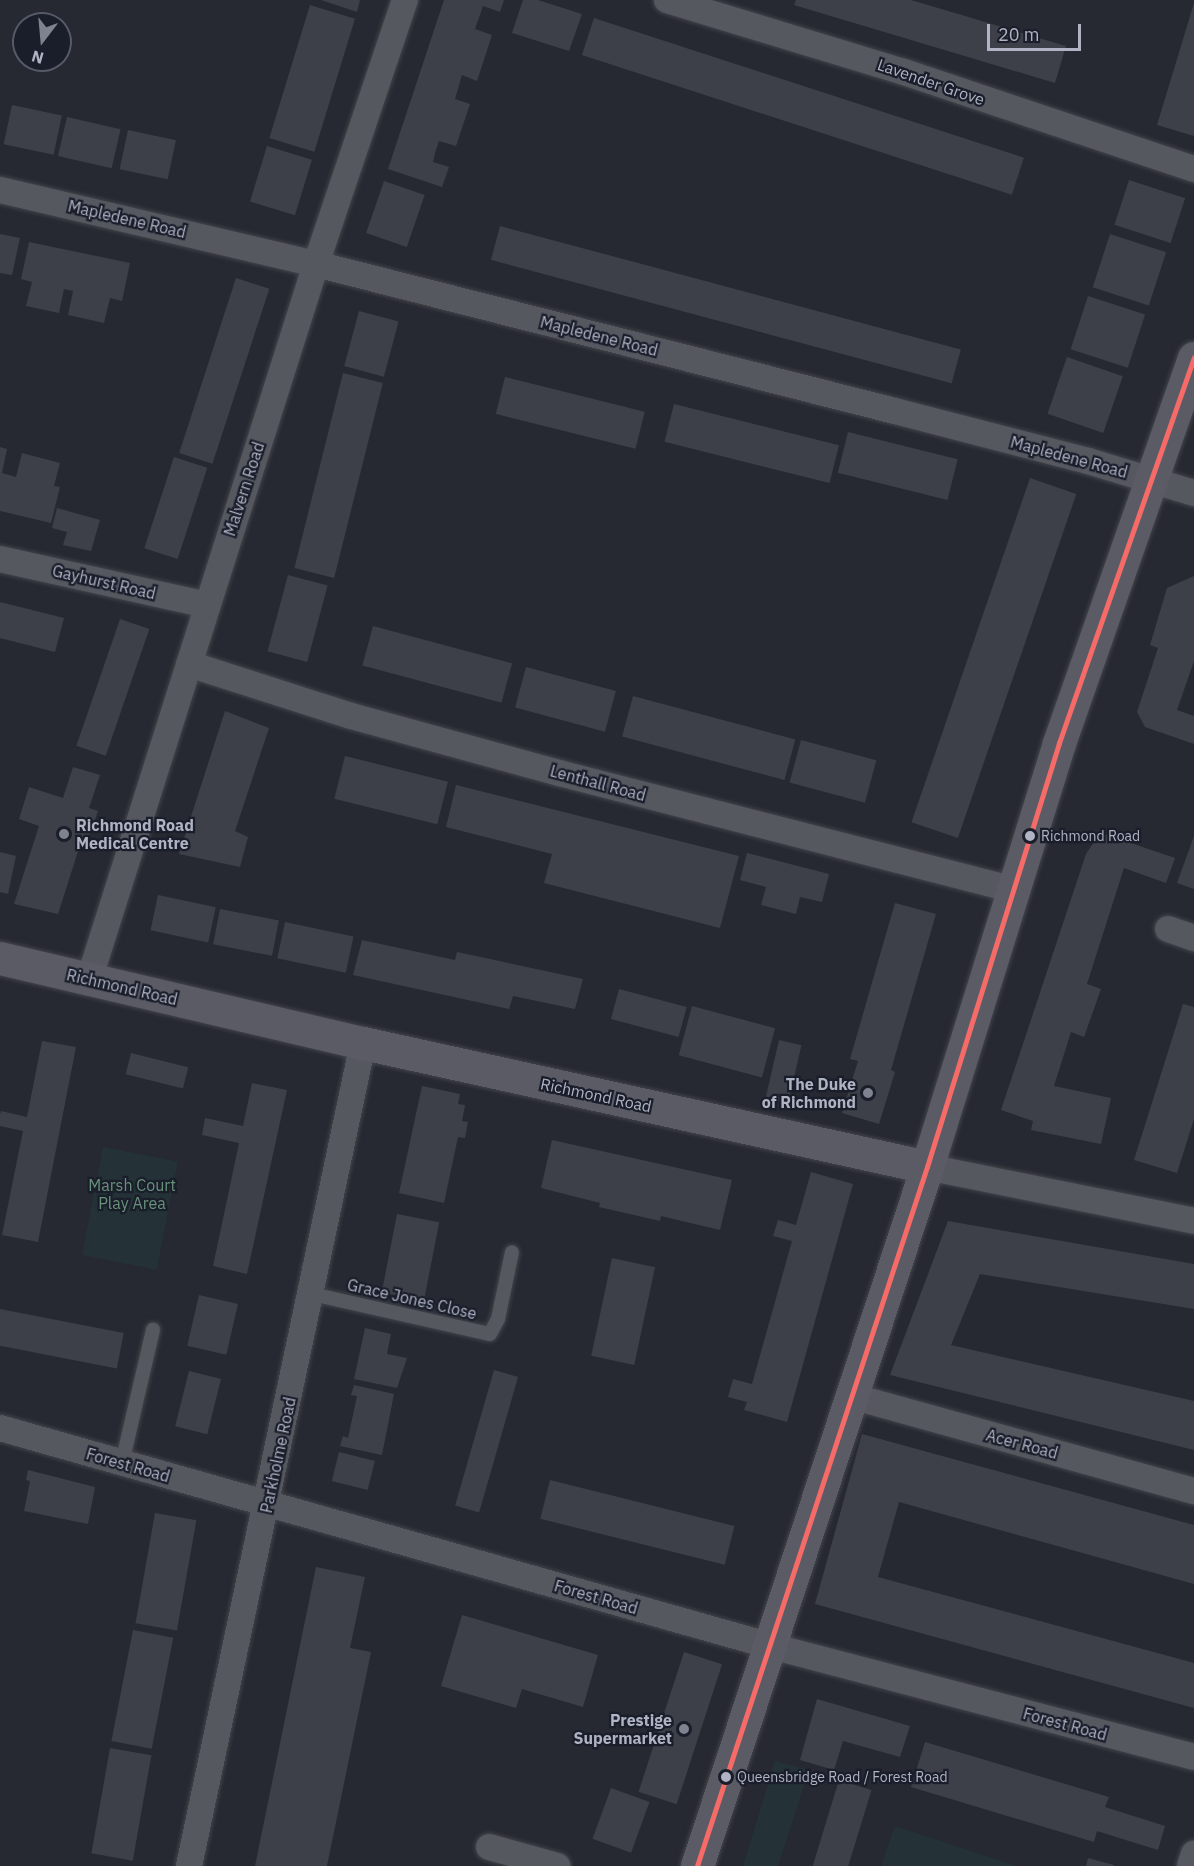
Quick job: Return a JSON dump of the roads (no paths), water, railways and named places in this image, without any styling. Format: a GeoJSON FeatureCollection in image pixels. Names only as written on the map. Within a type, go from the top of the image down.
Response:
{"type":"FeatureCollection","features":[{"type":"Feature","properties":{"kind":"main road"},"geometry":{"type":"LineString","coordinates":[[697,1866],[927,1167],[1011,889],[1150,480],[1194,358]]}},
{"type":"Feature","properties":{"kind":"main road","name":"Richmond Road"},"geometry":{"type":"LineString","coordinates":[[0,958],[363,1043],[927,1167]]}},
{"type":"Feature","properties":{"kind":"street","name":"Malvern Road"},"geometry":{"type":"LineString","coordinates":[[89,980],[316,264],[405,0]]}},
{"type":"Feature","properties":{"kind":"street","name":"Lavender Grove"},"geometry":{"type":"LineString","coordinates":[[667,0],[904,72],[1194,169]]}},
{"type":"Feature","properties":{"kind":"street","name":"Mapledene Road"},"geometry":{"type":"LineString","coordinates":[[0,190],[316,264],[1150,480],[1194,494]]}},
{"type":"Feature","properties":{"kind":"street","name":"Gayhurst Road"},"geometry":{"type":"LineString","coordinates":[[0,558],[207,605]]}},
{"type":"Feature","properties":{"kind":"street","name":"Lenthall Road"},"geometry":{"type":"LineString","coordinates":[[189,664],[351,716],[1011,889]]}},
{"type":"Feature","properties":{"kind":"street"},"geometry":{"type":"LineString","coordinates":[[1168,929],[1194,938]]}},
{"type":"Feature","properties":{"kind":"street","name":"Parkholme Road"},"geometry":{"type":"LineString","coordinates":[[189,1866],[312,1294],[363,1043]]}},
{"type":"Feature","properties":{"kind":"street","name":"Richmond Road"},"geometry":{"type":"LineString","coordinates":[[927,1167],[1194,1221]]}},
{"type":"Feature","properties":{"kind":"street","name":"Acer Road"},"geometry":{"type":"LineString","coordinates":[[851,1396],[1194,1491]]}},
{"type":"Feature","properties":{"kind":"street","name":"Forest Road"},"geometry":{"type":"LineString","coordinates":[[0,1428],[267,1506],[771,1646],[1194,1757]]}},
{"type":"Feature","properties":{"kind":"street"},"geometry":{"type":"LineString","coordinates":[[489,1847],[557,1866]]}},
{"type":"Feature","properties":{"kind":"street"},"geometry":{"type":"LineString","coordinates":[[1190,1866],[1194,1854]]}},
{"type":"Feature","properties":{"kind":"lane","name":"Grace Jones Close"},"geometry":{"type":"LineString","coordinates":[[312,1294],[490,1334],[498,1319],[513,1252]]}},
{"type":"Feature","properties":{"kind":"lane"},"geometry":{"type":"LineString","coordinates":[[122,1463],[153,1330]]}},
{"type":"Feature","properties":{"kind":"place","name":"Richmond Road Medical Centre"},"geometry":{"type":"Point","coordinates":[64,834]}},
{"type":"Feature","properties":{"kind":"place","name":"Richmond Road"},"geometry":{"type":"Point","coordinates":[1030,836]}},
{"type":"Feature","properties":{"kind":"place","name":"The Duke of Richmond"},"geometry":{"type":"Point","coordinates":[868,1093]}},
{"type":"Feature","properties":{"kind":"place","name":"Prestige Supermarket"},"geometry":{"type":"Point","coordinates":[684,1729]}},
{"type":"Feature","properties":{"kind":"place","name":"Queensbridge Road / Forest Road"},"geometry":{"type":"Point","coordinates":[726,1777]}},
{"type":"Feature","properties":{"kind":"park label","name":"Marsh Court Play Area"},"geometry":{"type":"Point","coordinates":[132,1194]}}]}
